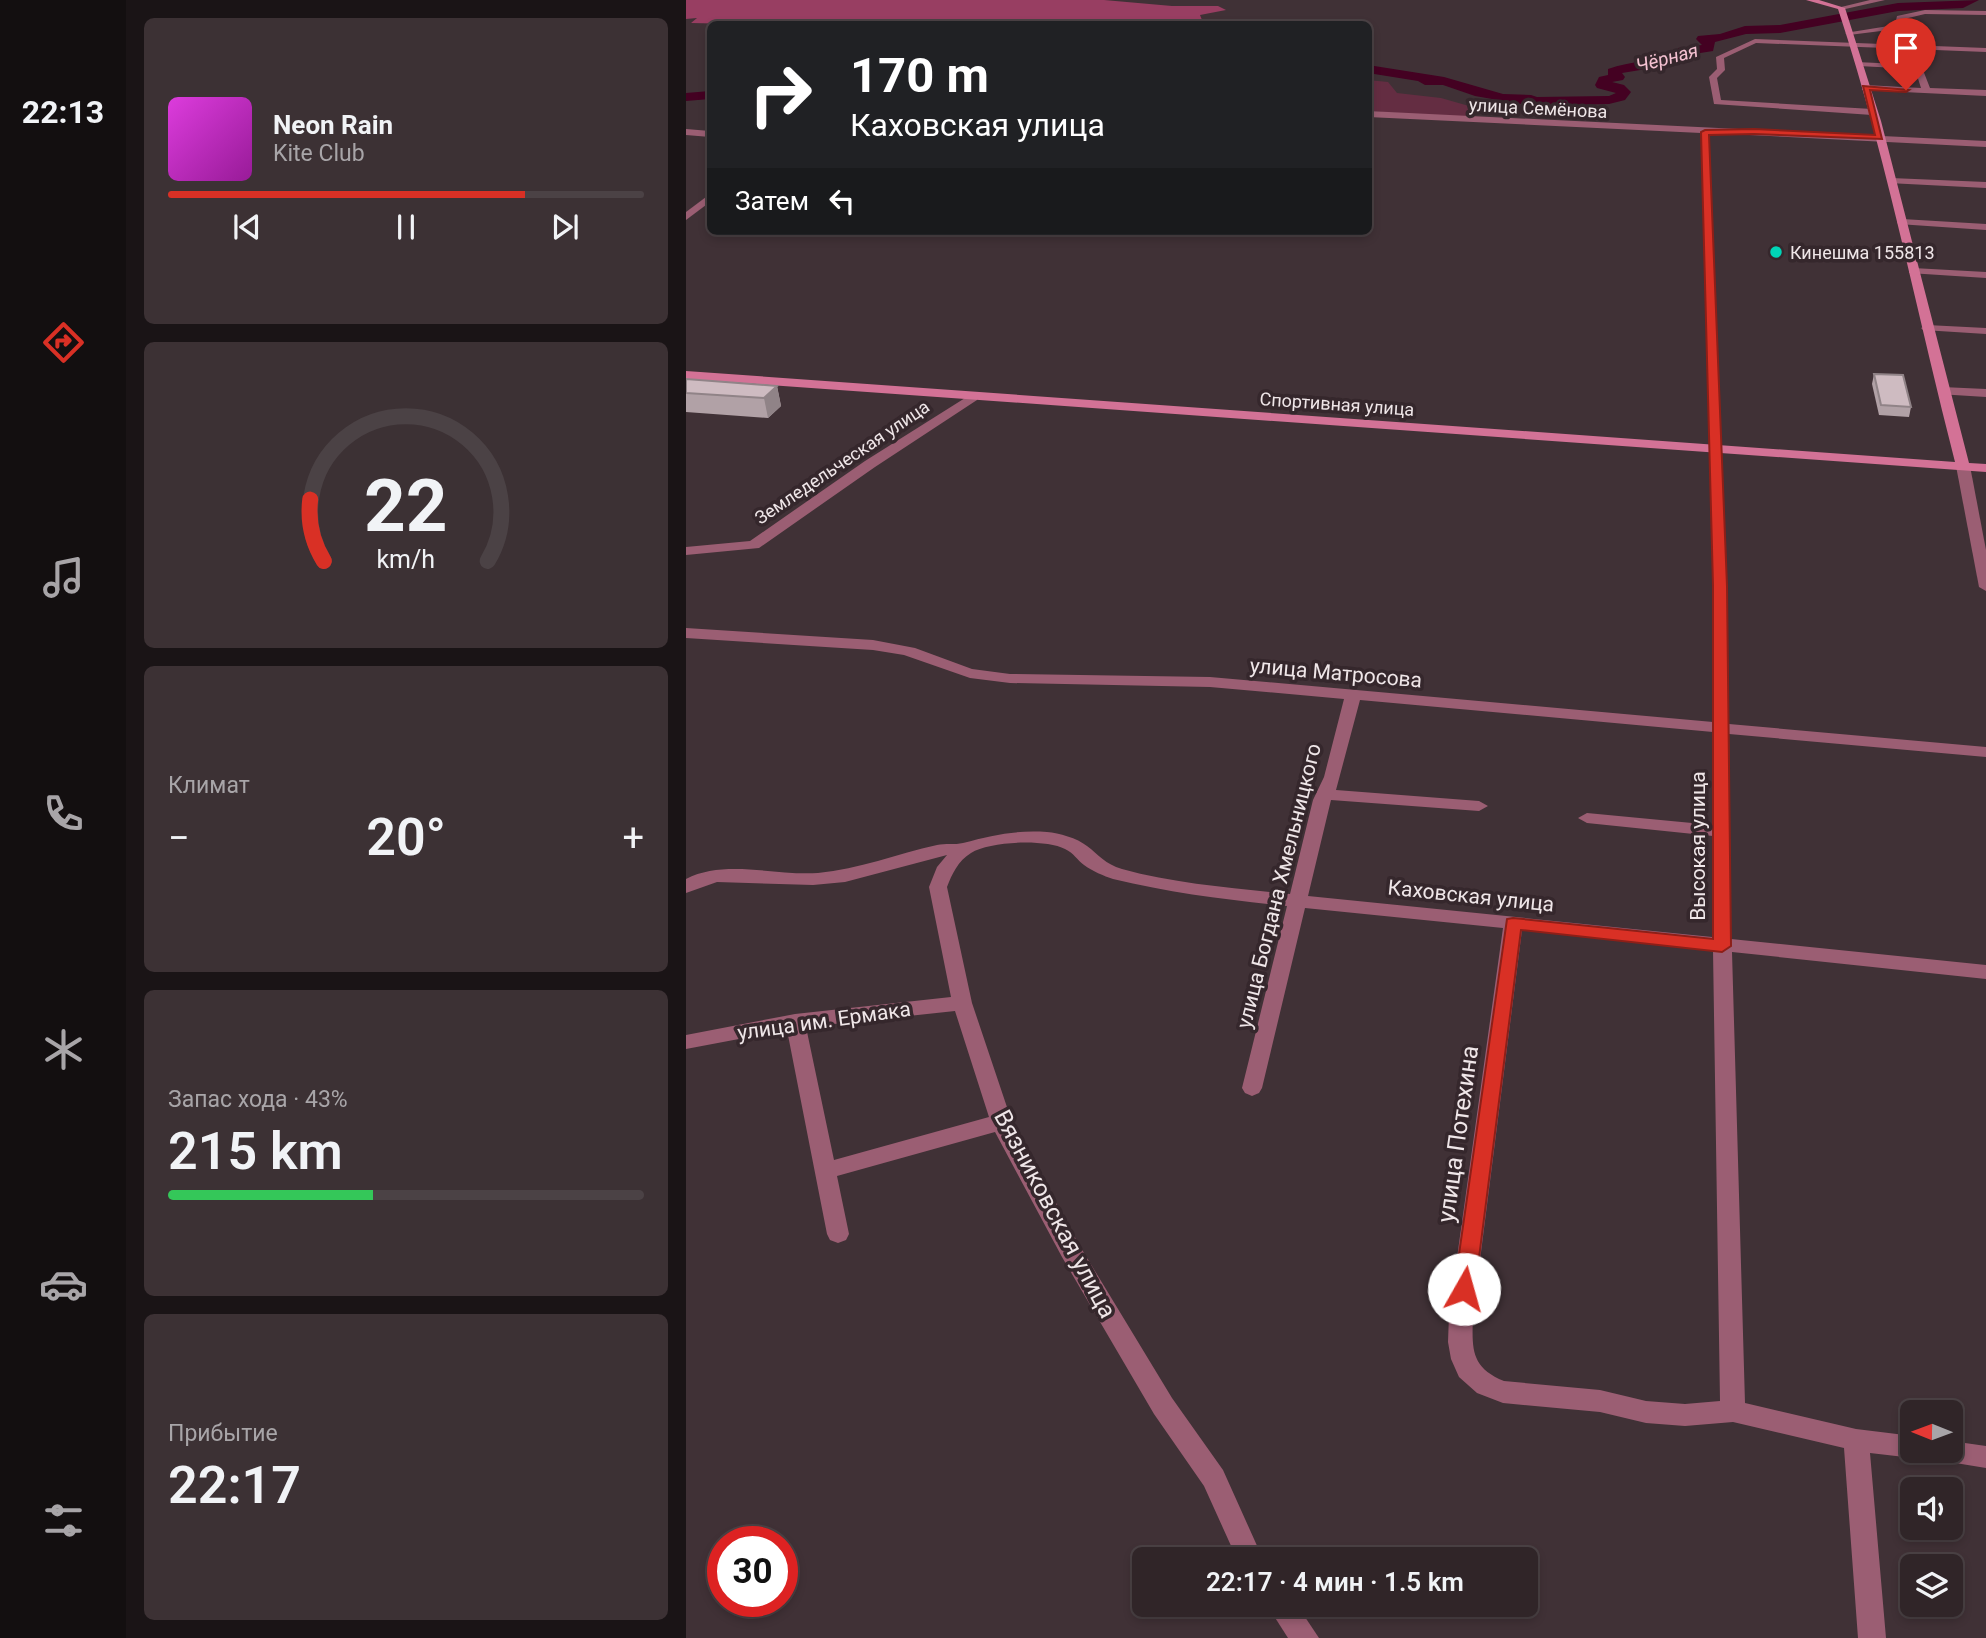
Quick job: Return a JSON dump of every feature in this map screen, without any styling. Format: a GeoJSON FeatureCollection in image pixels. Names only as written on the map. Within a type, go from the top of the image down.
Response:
{"type":"FeatureCollection","features":[{"type":"Feature","properties":{"kind":"street"},"geometry":{"type":"LineString","coordinates":[[1810,0],[1841,9],[1881,0]]}},
{"type":"Feature","properties":{"kind":"street"},"geometry":{"type":"LineString","coordinates":[[1841,9],[1880,138],[1942,391],[1964,466],[1986,587]]}},
{"type":"Feature","properties":{"kind":"street"},"geometry":{"type":"LineString","coordinates":[[1872,112],[1717,102],[1713,77],[1721,70],[1720,57],[1755,41],[1897,27],[1900,25],[1900,18],[1917,12],[1986,13]]}},
{"type":"Feature","properties":{"kind":"street"},"geometry":{"type":"LineString","coordinates":[[1849,33],[1986,50]]}},
{"type":"Feature","properties":{"kind":"street"},"geometry":{"type":"LineString","coordinates":[[1858,64],[1918,67],[1926,90]]}},
{"type":"Feature","properties":{"kind":"street"},"geometry":{"type":"LineString","coordinates":[[1866,88],[1986,93]]}},
{"type":"Feature","properties":{"kind":"street","name":"улица Семёнова"},"geometry":{"type":"LineString","coordinates":[[1372,114],[1705,132],[1754,131],[1986,145]]}},
{"type":"Feature","properties":{"kind":"street"},"geometry":{"type":"LineString","coordinates":[[686,132],[707,134]]}},
{"type":"Feature","properties":{"kind":"street","name":"Высокая улица"},"geometry":{"type":"LineString","coordinates":[[1705,132],[1720,586],[1722,946],[1733,1411]]}},
{"type":"Feature","properties":{"kind":"street"},"geometry":{"type":"LineString","coordinates":[[1891,181],[1986,185]]}},
{"type":"Feature","properties":{"kind":"street"},"geometry":{"type":"LineString","coordinates":[[686,217],[707,200]]}},
{"type":"Feature","properties":{"kind":"street"},"geometry":{"type":"LineString","coordinates":[[1902,222],[1986,227]]}},
{"type":"Feature","properties":{"kind":"street"},"geometry":{"type":"LineString","coordinates":[[1913,271],[1986,275]]}},
{"type":"Feature","properties":{"kind":"street"},"geometry":{"type":"LineString","coordinates":[[1927,328],[1986,331]]}},
{"type":"Feature","properties":{"kind":"street","name":"Спортивная улица"},"geometry":{"type":"LineString","coordinates":[[686,375],[1986,468]]}},
{"type":"Feature","properties":{"kind":"street"},"geometry":{"type":"LineString","coordinates":[[1942,391],[1986,393]]}},
{"type":"Feature","properties":{"kind":"street","name":"Земледельческая улица"},"geometry":{"type":"LineString","coordinates":[[686,551],[754,545],[870,464],[973,397]]}},
{"type":"Feature","properties":{"kind":"street","name":"улица Матросова"},"geometry":{"type":"LineString","coordinates":[[686,633],[901,650],[981,675],[1088,682],[1172,680],[1986,752]]}},
{"type":"Feature","properties":{"kind":"street","name":"улица Богдана Хмельницкого"},"geometry":{"type":"LineString","coordinates":[[1252,1087],[1300,900],[1322,800],[1329,789],[1345,717],[1353,697]]}},
{"type":"Feature","properties":{"kind":"street"},"geometry":{"type":"LineString","coordinates":[[1326,794],[1479,806]]}},
{"type":"Feature","properties":{"kind":"street"},"geometry":{"type":"LineString","coordinates":[[1587,818],[1721,831]]}},
{"type":"Feature","properties":{"kind":"street","name":"Каховская улица"},"geometry":{"type":"LineString","coordinates":[[686,887],[717,876],[813,879],[845,876],[940,850],[964,849],[984,841],[1049,838],[1081,850],[1090,861],[1114,873],[1194,890],[1986,972]]}},
{"type":"Feature","properties":{"kind":"street","name":"Вязниковская улица"},"geometry":{"type":"LineString","coordinates":[[964,849],[946,867],[938,887],[962,1003],[1001,1122],[1084,1274],[1163,1406],[1214,1478],[1245,1547]]}},
{"type":"Feature","properties":{"kind":"street","name":"улица Потехина"},"geometry":{"type":"LineString","coordinates":[[1513,923],[1461,1315],[1460,1342],[1463,1360],[1476,1378],[1503,1392],[1600,1401],[1646,1412],[1685,1415],[1733,1411],[1856,1440],[1900,1445]]}},
{"type":"Feature","properties":{"kind":"street","name":"улица им. Ермака"},"geometry":{"type":"LineString","coordinates":[[686,1042],[795,1021],[962,1003]]}},
{"type":"Feature","properties":{"kind":"street"},"geometry":{"type":"LineString","coordinates":[[795,1021],[838,1234]]}},
{"type":"Feature","properties":{"kind":"street"},"geometry":{"type":"LineString","coordinates":[[826,1171],[1001,1122]]}},
{"type":"Feature","properties":{"kind":"street"},"geometry":{"type":"LineString","coordinates":[[1856,1440],[1872,1638]]}},
{"type":"Feature","properties":{"kind":"street"},"geometry":{"type":"LineString","coordinates":[[1964,1454],[1986,1457]]}},
{"type":"Feature","properties":{"kind":"street"},"geometry":{"type":"LineString","coordinates":[[1290,1617],[1305,1638]]}},
{"type":"Feature","properties":{"kind":"shaded area"},"geometry":{"type":"Polygon","coordinates":[[[686,0],[1104,0],[1172,6],[1218,6],[1226,10],[1200,15],[1201,21],[707,21],[707,23],[691,23],[697,18],[686,19],[686,0]]]}},
{"type":"Feature","properties":{"kind":"shaded area"},"geometry":{"type":"Polygon","coordinates":[[[1372,80],[1388,82],[1397,93],[1441,98],[1469,106],[1468,118],[1372,111],[1372,80]]]}},
{"type":"Feature","properties":{"kind":"building"},"geometry":{"type":"Polygon","coordinates":[[[1874,374],[1903,375],[1911,407],[1881,405],[1874,374]]]}},
{"type":"Feature","properties":{"kind":"building"},"geometry":{"type":"Polygon","coordinates":[[[686,379],[777,386],[764,398],[686,393],[686,379]]]}},
{"type":"Feature","properties":{"kind":"waterway","name":"Чёрная"},"geometry":{"type":"LineString","coordinates":[[1372,70],[1426,78],[1425,81],[1444,81],[1475,92],[1503,98],[1531,99],[1531,102],[1609,100],[1620,97],[1624,92],[1619,88],[1602,85],[1604,80],[1618,77],[1613,72],[1634,65],[1666,62],[1688,53],[1683,51],[1708,48],[1710,44],[1703,39],[1722,38],[1745,30],[1780,29],[1898,7],[1963,4],[1973,0]]}},
{"type":"Feature","properties":{"kind":"waterway","name":"Чёрная"},"geometry":{"type":"LineString","coordinates":[[686,97],[707,95]]}},
{"type":"Feature","properties":{"kind":"place","name":"Кинешма 155813"},"geometry":{"type":"Point","coordinates":[1776,252]}},
{"type":"Feature","properties":{"kind":"route"},"geometry":{"type":"LineString","coordinates":[[1464,1289],[1513,923],[1722,946],[1720,586],[1707,258],[1705,132],[1754,131],[1880,138],[1866,88],[1906,90]]}}]}
